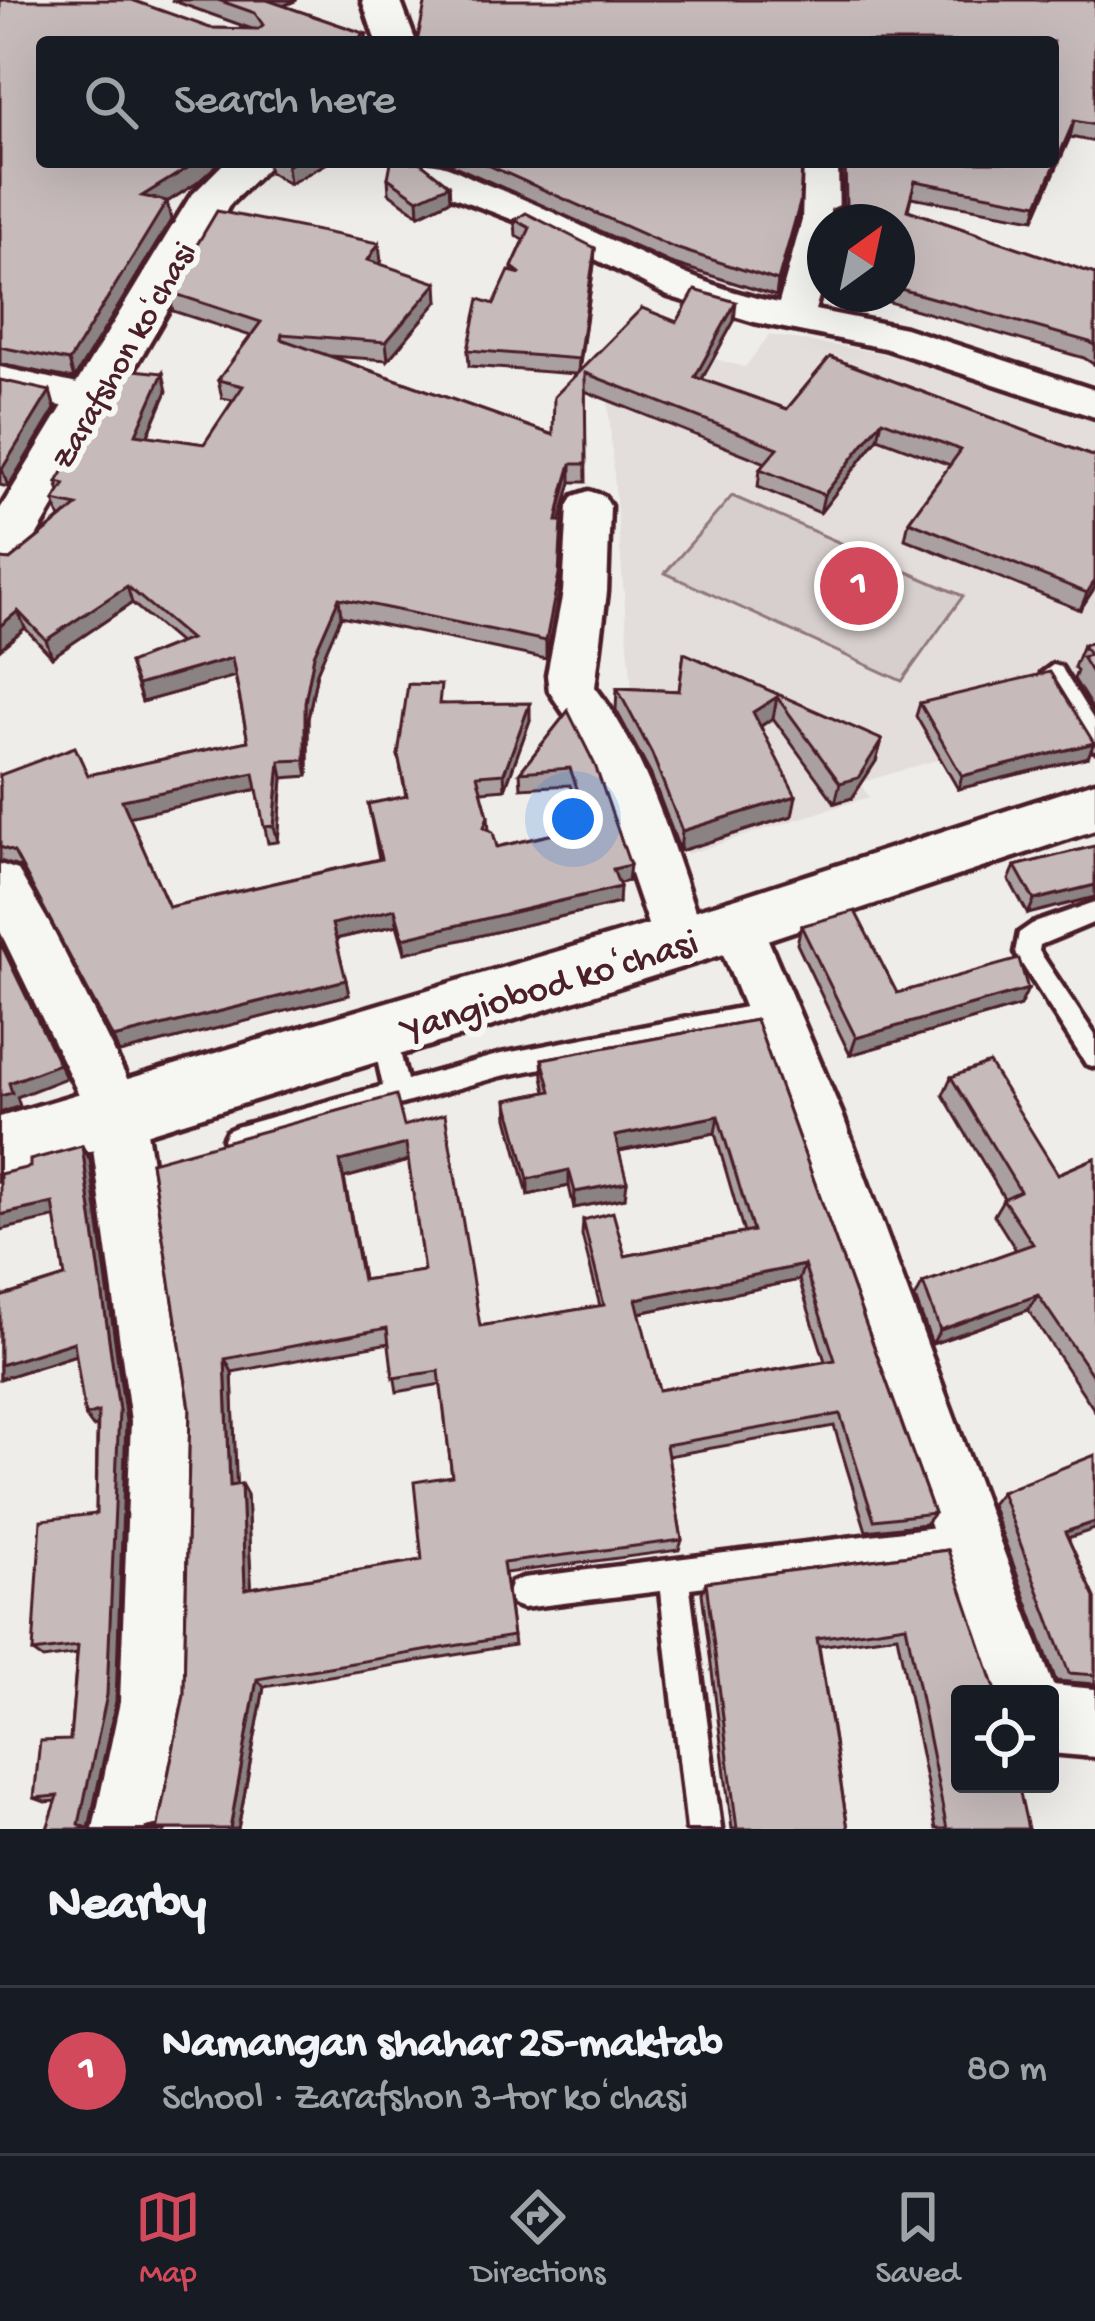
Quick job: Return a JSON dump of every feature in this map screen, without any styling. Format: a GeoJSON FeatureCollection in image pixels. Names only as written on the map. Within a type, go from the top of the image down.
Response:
{"type":"FeatureCollection","features":[{"type":"Feature","properties":{"kind":"street"},"geometry":{"type":"LineString","coordinates":[[381,0],[394,36]]}},
{"type":"Feature","properties":{"kind":"street","name":"Zarafshon koʻchasi"},"geometry":{"type":"LineString","coordinates":[[0,553],[212,197],[244,168]]}},
{"type":"Feature","properties":{"kind":"street"},"geometry":{"type":"LineString","coordinates":[[432,168],[459,186],[545,219],[681,288],[754,310],[891,337],[1095,404]]}},
{"type":"Feature","properties":{"kind":"street"},"geometry":{"type":"LineString","coordinates":[[794,316],[818,234],[822,168]]}},
{"type":"Feature","properties":{"kind":"street"},"geometry":{"type":"LineString","coordinates":[[0,380],[95,400]]}},
{"type":"Feature","properties":{"kind":"street"},"geometry":{"type":"LineString","coordinates":[[589,506],[585,592],[572,691],[598,724],[623,780],[708,933],[776,1012],[961,1539],[1019,1685]]}},
{"type":"Feature","properties":{"kind":"street","name":"Yangiobod koʻchasi"},"geometry":{"type":"LineString","coordinates":[[0,1148],[129,1150],[390,1062],[708,933],[1095,806]]}},
{"type":"Feature","properties":{"kind":"street"},"geometry":{"type":"LineString","coordinates":[[0,885],[37,948],[129,1150],[162,1421],[154,1702],[128,1829]]}},
{"type":"Feature","properties":{"kind":"street"},"geometry":{"type":"LineString","coordinates":[[1059,1720],[1095,1723]]}},
{"type":"Feature","properties":{"kind":"lane"},"geometry":{"type":"LineString","coordinates":[[1054,673],[1095,741]]}},
{"type":"Feature","properties":{"kind":"lane"},"geometry":{"type":"LineString","coordinates":[[1095,912],[1028,940],[1028,952],[1095,1056]]}},
{"type":"Feature","properties":{"kind":"lane"},"geometry":{"type":"LineString","coordinates":[[215,1145],[390,1062],[501,1065],[776,1012]]}},
{"type":"Feature","properties":{"kind":"lane"},"geometry":{"type":"LineString","coordinates":[[523,1593],[961,1539]]}},
{"type":"Feature","properties":{"kind":"lane"},"geometry":{"type":"LineString","coordinates":[[673,1573],[704,1829]]}},
{"type":"Feature","properties":{"kind":"shaded area"},"geometry":{"type":"Polygon","coordinates":[[[654,315],[695,325],[681,350],[745,367],[769,335],[880,353],[1071,407],[1095,420],[1095,754],[1066,762],[950,756],[860,783],[869,797],[687,854],[633,704],[606,380],[654,315]]]}},
{"type":"Feature","properties":{"kind":"shaded area"},"geometry":{"type":"Polygon","coordinates":[[[732,496],[963,596],[902,681],[665,573],[732,496]]]}},
{"type":"Feature","properties":{"kind":"building"},"geometry":{"type":"Polygon","coordinates":[[[0,0],[132,0],[210,28],[258,29],[263,25],[255,13],[218,0],[267,0],[366,34],[36,36],[36,168],[187,168],[142,196],[167,201],[69,361],[0,347],[0,0]]]}},
{"type":"Feature","properties":{"kind":"building"},"geometry":{"type":"Polygon","coordinates":[[[426,0],[1095,0],[1095,125],[1074,121],[1059,156],[1059,36],[418,36],[426,0]]]}},
{"type":"Feature","properties":{"kind":"building"},"geometry":{"type":"Polygon","coordinates":[[[390,168],[428,168],[449,185],[418,199],[388,178],[390,168]]]}},
{"type":"Feature","properties":{"kind":"building"},"geometry":{"type":"Polygon","coordinates":[[[494,168],[802,168],[800,203],[778,281],[672,247],[494,168]]]}},
{"type":"Feature","properties":{"kind":"building"},"geometry":{"type":"Polygon","coordinates":[[[845,168],[1054,168],[1038,204],[915,181],[909,204],[846,204],[845,168]]]}},
{"type":"Feature","properties":{"kind":"building"},"geometry":{"type":"Polygon","coordinates":[[[217,211],[379,243],[368,260],[437,283],[386,342],[282,334],[281,339],[553,435],[554,397],[642,308],[677,322],[695,290],[736,302],[695,377],[787,409],[830,357],[1095,457],[1095,580],[1087,593],[909,521],[961,450],[882,420],[824,495],[760,469],[778,448],[585,373],[586,464],[571,464],[564,488],[557,521],[562,521],[559,574],[546,641],[339,598],[314,655],[305,702],[305,760],[280,761],[274,826],[264,827],[254,773],[122,800],[169,907],[381,859],[368,804],[407,796],[398,755],[408,684],[441,685],[439,704],[530,703],[504,773],[477,775],[488,816],[484,827],[493,832],[497,847],[590,826],[570,768],[520,772],[568,711],[595,765],[630,865],[613,869],[620,887],[403,938],[395,909],[332,924],[346,980],[113,1038],[14,852],[0,847],[0,775],[75,747],[88,775],[248,741],[232,658],[137,685],[129,663],[190,639],[127,586],[46,640],[18,611],[0,626],[0,559],[10,560],[77,506],[54,501],[65,484],[57,482],[124,369],[163,373],[136,434],[204,444],[243,386],[218,380],[261,322],[169,292],[217,211]]]}},
{"type":"Feature","properties":{"kind":"building"},"geometry":{"type":"Polygon","coordinates":[[[526,213],[595,248],[579,359],[468,350],[479,299],[494,304],[509,271],[521,274],[512,267],[530,228],[515,220],[526,213]]]}},
{"type":"Feature","properties":{"kind":"building"},"geometry":{"type":"Polygon","coordinates":[[[915,213],[1095,274],[1095,346],[915,293],[915,213]]]}},
{"type":"Feature","properties":{"kind":"building"},"geometry":{"type":"Polygon","coordinates":[[[0,380],[50,391],[2,469],[0,469],[0,380]]]}},
{"type":"Feature","properties":{"kind":"building"},"geometry":{"type":"Polygon","coordinates":[[[1095,642],[1095,678],[1082,657],[1089,655],[1083,645],[1095,642]]]}},
{"type":"Feature","properties":{"kind":"building"},"geometry":{"type":"Polygon","coordinates":[[[684,653],[882,740],[858,778],[840,783],[777,697],[753,712],[796,796],[682,831],[652,754],[617,688],[679,691],[684,653]]]}},
{"type":"Feature","properties":{"kind":"building"},"geometry":{"type":"Polygon","coordinates":[[[1050,672],[1094,743],[962,776],[920,703],[1050,672]]]}},
{"type":"Feature","properties":{"kind":"building"},"geometry":{"type":"Polygon","coordinates":[[[1095,846],[1095,885],[1034,900],[1015,866],[1095,846]]]}},
{"type":"Feature","properties":{"kind":"building"},"geometry":{"type":"Polygon","coordinates":[[[855,911],[897,993],[1019,959],[1028,989],[856,1038],[801,926],[855,911]]]}},
{"type":"Feature","properties":{"kind":"building"},"geometry":{"type":"Polygon","coordinates":[[[0,942],[59,1064],[9,1083],[12,1093],[0,1096],[0,942]]]}},
{"type":"Feature","properties":{"kind":"building"},"geometry":{"type":"Polygon","coordinates":[[[756,1020],[934,1513],[874,1520],[840,1414],[666,1445],[682,1540],[503,1563],[513,1636],[257,1679],[230,1829],[145,1829],[158,1826],[184,1695],[190,1408],[151,1162],[396,1095],[404,1126],[445,1114],[480,1326],[604,1305],[583,1220],[613,1212],[625,1256],[753,1231],[718,1116],[615,1136],[627,1182],[575,1192],[569,1170],[528,1179],[507,1100],[551,1091],[542,1059],[756,1020]],[[406,1144],[340,1161],[362,1280],[424,1271],[406,1144]],[[804,1265],[636,1299],[659,1390],[835,1360],[804,1265]],[[387,1328],[225,1359],[230,1486],[241,1484],[245,1589],[422,1560],[414,1482],[452,1476],[439,1371],[393,1378],[387,1328]]]}},
{"type":"Feature","properties":{"kind":"building"},"geometry":{"type":"Polygon","coordinates":[[[989,1063],[1058,1174],[1095,1158],[1095,1379],[1038,1295],[940,1330],[923,1283],[1033,1244],[1003,1199],[1020,1191],[951,1077],[989,1063]]]}},
{"type":"Feature","properties":{"kind":"building"},"geometry":{"type":"Polygon","coordinates":[[[82,1146],[119,1411],[107,1695],[79,1824],[87,1829],[47,1829],[58,1796],[34,1798],[40,1741],[70,1740],[78,1646],[33,1652],[41,1520],[96,1514],[98,1412],[85,1416],[74,1342],[0,1365],[0,1297],[65,1277],[53,1203],[0,1215],[0,1174],[82,1146]]]}},
{"type":"Feature","properties":{"kind":"building"},"geometry":{"type":"Polygon","coordinates":[[[1095,1455],[1095,1522],[1065,1532],[1095,1598],[1095,1675],[1069,1673],[1001,1492],[1095,1455]]]}},
{"type":"Feature","properties":{"kind":"building"},"geometry":{"type":"Polygon","coordinates":[[[948,1550],[994,1685],[951,1685],[951,1793],[1020,1793],[1028,1829],[947,1829],[906,1625],[817,1638],[848,1829],[737,1829],[706,1582],[948,1550]]]}},
{"type":"Feature","properties":{"kind":"place","name":"Namangan shahar 25-maktab"},"geometry":{"type":"Point","coordinates":[859,586]}}]}
